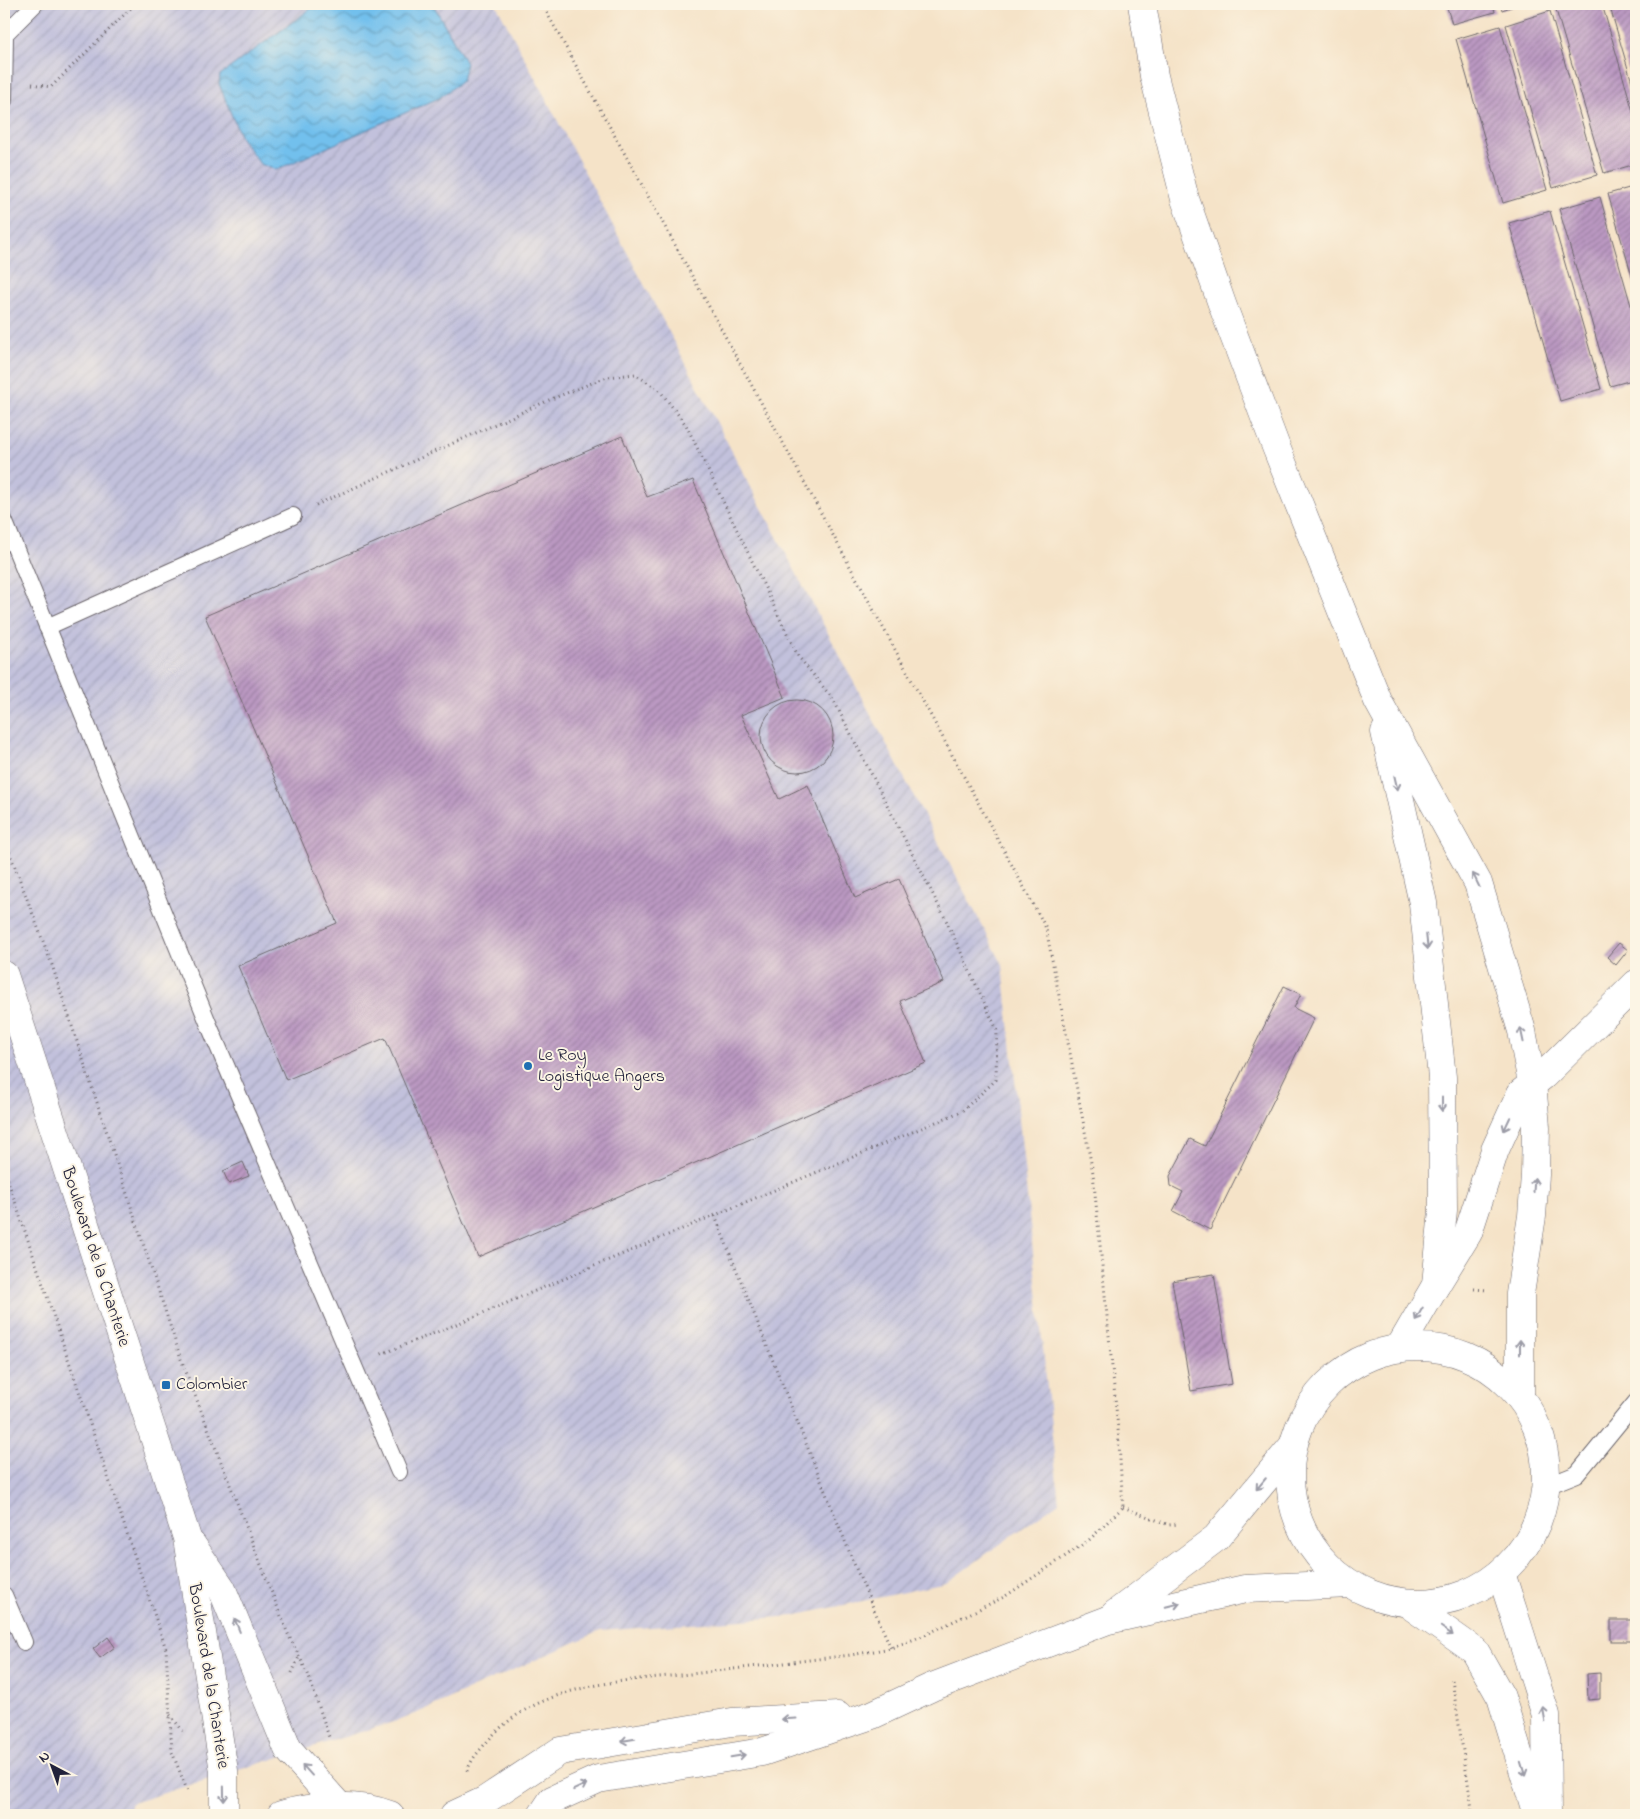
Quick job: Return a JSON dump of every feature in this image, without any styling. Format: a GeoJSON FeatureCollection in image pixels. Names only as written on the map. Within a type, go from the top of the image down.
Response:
{"type":"FeatureCollection","features":[{"type":"Feature","properties":{"kind":"street"},"geometry":{"type":"LineString","coordinates":[[1142,4],[1154,76],[1185,199],[1276,447],[1378,701],[1478,883],[1522,1030],[1532,1083],[1536,1127],[1532,1216],[1520,1294],[1520,1396]]}},
{"type":"Feature","properties":{"kind":"street"},"geometry":{"type":"LineString","coordinates":[[1378,701],[1423,903],[1442,1077],[1443,1210],[1436,1285]]}},
{"type":"Feature","properties":{"kind":"street","name":"Boulevard de la Chanterie"},"geometry":{"type":"LineString","coordinates":[[4,975],[187,1538],[224,1771],[224,1815]]}},
{"type":"Feature","properties":{"kind":"street"},"geometry":{"type":"LineString","coordinates":[[1400,1348],[1468,1233],[1495,1150],[1521,1093],[1544,1075],[1636,984]]}},
{"type":"Feature","properties":{"kind":"street"},"geometry":{"type":"LineString","coordinates":[[1108,1620],[1216,1538],[1292,1447],[1307,1411],[1331,1381],[1362,1359],[1400,1348],[1434,1347],[1466,1355],[1496,1372],[1520,1396],[1536,1423],[1545,1454],[1547,1486],[1539,1518],[1524,1548],[1501,1573],[1473,1591],[1440,1602],[1407,1603],[1377,1597],[1349,1584],[1320,1558],[1299,1524],[1290,1487],[1292,1447]]}},
{"type":"Feature","properties":{"kind":"street","name":"Boulevard de la Chanterie"},"geometry":{"type":"LineString","coordinates":[[187,1538],[222,1589],[288,1749],[339,1806]]}},
{"type":"Feature","properties":{"kind":"street"},"geometry":{"type":"LineString","coordinates":[[1501,1573],[1546,1715],[1547,1815]]}},
{"type":"Feature","properties":{"kind":"street"},"geometry":{"type":"LineString","coordinates":[[542,1815],[552,1800],[598,1779],[762,1752],[872,1715],[932,1688],[1108,1620],[1245,1589],[1349,1584]]}},
{"type":"Feature","properties":{"kind":"street"},"geometry":{"type":"LineString","coordinates":[[1407,1603],[1475,1651],[1501,1698],[1538,1815]]}},
{"type":"Feature","properties":{"kind":"street"},"geometry":{"type":"LineString","coordinates":[[454,1815],[484,1801],[560,1751],[732,1722],[872,1715]]}},
{"type":"Feature","properties":{"kind":"street"},"geometry":{"type":"LineString","coordinates":[[282,1815],[315,1807],[339,1806],[383,1812],[390,1815]]}},
{"type":"Feature","properties":{"kind":"lane"},"geometry":{"type":"LineString","coordinates":[[4,100],[5,34],[35,4]]}},
{"type":"Feature","properties":{"kind":"lane"},"geometry":{"type":"LineString","coordinates":[[47,627],[293,516]]}},
{"type":"Feature","properties":{"kind":"lane"},"geometry":{"type":"LineString","coordinates":[[4,520],[212,1030],[344,1346],[399,1472]]}},
{"type":"Feature","properties":{"kind":"lane"},"geometry":{"type":"LineString","coordinates":[[1547,1486],[1577,1474],[1636,1402]]}},
{"type":"Feature","properties":{"kind":"lane"},"geometry":{"type":"LineString","coordinates":[[4,1595],[24,1642]]}},
{"type":"Feature","properties":{"kind":"path"},"geometry":{"type":"LineString","coordinates":[[5,81],[51,87],[135,4]]}},
{"type":"Feature","properties":{"kind":"path"},"geometry":{"type":"LineString","coordinates":[[542,4],[707,303],[1046,928],[1092,1173],[1124,1507]]}},
{"type":"Feature","properties":{"kind":"path"},"geometry":{"type":"LineString","coordinates":[[293,516],[549,400],[607,377],[634,374],[660,391],[686,425],[798,656],[833,699],[946,920],[997,1030],[996,1080],[962,1111],[445,1329],[376,1356],[344,1346]]}},
{"type":"Feature","properties":{"kind":"path"},"geometry":{"type":"LineString","coordinates":[[4,838],[52,965],[181,1359],[288,1634],[308,1674],[329,1737]]}},
{"type":"Feature","properties":{"kind":"path"},"geometry":{"type":"LineString","coordinates":[[4,1168],[166,1650],[172,1752],[187,1790]]}},
{"type":"Feature","properties":{"kind":"path"},"geometry":{"type":"LineString","coordinates":[[714,1216],[857,1571],[891,1648]]}},
{"type":"Feature","properties":{"kind":"path"},"geometry":{"type":"LineString","coordinates":[[1436,1285],[1520,1294]]}},
{"type":"Feature","properties":{"kind":"path"},"geometry":{"type":"LineString","coordinates":[[1124,1507],[1169,1525],[1185,1523]]}},
{"type":"Feature","properties":{"kind":"path"},"geometry":{"type":"LineString","coordinates":[[464,1779],[471,1761],[491,1736],[516,1715],[545,1700],[592,1686],[851,1655],[891,1648],[925,1635],[1004,1597],[1088,1541],[1124,1507]]}},
{"type":"Feature","properties":{"kind":"path"},"geometry":{"type":"LineString","coordinates":[[1452,1677],[1472,1815]]}},
{"type":"Feature","properties":{"kind":"shaded area"},"geometry":{"type":"Polygon","coordinates":[[[4,4],[496,4],[1003,965],[1059,1502],[946,1583],[793,1616],[600,1631],[406,1718],[132,1803],[127,1815],[4,1815],[4,4]]]}},
{"type":"Feature","properties":{"kind":"water"},"geometry":{"type":"Polygon","coordinates":[[[317,4],[433,4],[466,63],[462,81],[439,98],[276,170],[260,164],[241,138],[219,84],[220,75],[317,4]]]}},
{"type":"Feature","properties":{"kind":"building"},"geometry":{"type":"Polygon","coordinates":[[[1446,4],[1493,4],[1495,12],[1452,24],[1446,4]]]}},
{"type":"Feature","properties":{"kind":"building"},"geometry":{"type":"Polygon","coordinates":[[[1500,4],[1520,4],[1502,10],[1500,4]]]}},
{"type":"Feature","properties":{"kind":"building"},"geometry":{"type":"Polygon","coordinates":[[[1577,4],[1602,4],[1636,122],[1636,164],[1604,173],[1556,10],[1577,4]]]}},
{"type":"Feature","properties":{"kind":"building"},"geometry":{"type":"Polygon","coordinates":[[[1609,4],[1636,4],[1636,96],[1609,4]]]}},
{"type":"Feature","properties":{"kind":"building"},"geometry":{"type":"Polygon","coordinates":[[[1550,11],[1597,175],[1553,188],[1506,25],[1550,11]]]}},
{"type":"Feature","properties":{"kind":"building"},"geometry":{"type":"Polygon","coordinates":[[[1500,26],[1547,190],[1503,203],[1456,39],[1500,26]]]}},
{"type":"Feature","properties":{"kind":"building"},"geometry":{"type":"Polygon","coordinates":[[[1636,186],[1636,290],[1608,194],[1636,186]]]}},
{"type":"Feature","properties":{"kind":"building"},"geometry":{"type":"Polygon","coordinates":[[[1600,197],[1636,323],[1636,379],[1610,386],[1559,209],[1600,197]]]}},
{"type":"Feature","properties":{"kind":"building"},"geometry":{"type":"Polygon","coordinates":[[[1550,211],[1601,389],[1560,401],[1509,223],[1550,211]]]}},
{"type":"Feature","properties":{"kind":"building"},"geometry":{"type":"Polygon","coordinates":[[[622,436],[647,497],[693,480],[785,697],[741,715],[779,799],[808,785],[855,898],[899,879],[944,982],[900,1001],[926,1063],[478,1257],[385,1038],[286,1080],[238,966],[337,923],[205,616],[622,436]]]}},
{"type":"Feature","properties":{"kind":"building"},"geometry":{"type":"Polygon","coordinates":[[[797,700],[817,706],[827,716],[833,736],[827,756],[817,766],[797,772],[777,766],[767,756],[761,736],[767,716],[777,706],[797,700]]]}},
{"type":"Feature","properties":{"kind":"building"},"geometry":{"type":"Polygon","coordinates":[[[1619,943],[1628,950],[1616,965],[1607,957],[1619,943]]]}},
{"type":"Feature","properties":{"kind":"building"},"geometry":{"type":"Polygon","coordinates":[[[1284,986],[1301,994],[1294,1008],[1314,1018],[1210,1230],[1173,1211],[1183,1192],[1171,1186],[1170,1176],[1190,1139],[1205,1146],[1284,986]]]}},
{"type":"Feature","properties":{"kind":"building"},"geometry":{"type":"Polygon","coordinates":[[[243,1162],[249,1176],[229,1184],[223,1171],[243,1162]]]}},
{"type":"Feature","properties":{"kind":"building"},"geometry":{"type":"Polygon","coordinates":[[[1214,1274],[1232,1384],[1191,1391],[1172,1281],[1214,1274]]]}},
{"type":"Feature","properties":{"kind":"building"},"geometry":{"type":"Polygon","coordinates":[[[1611,1620],[1632,1620],[1632,1641],[1611,1641],[1611,1620]]]}},
{"type":"Feature","properties":{"kind":"building"},"geometry":{"type":"Polygon","coordinates":[[[108,1637],[115,1647],[100,1658],[93,1649],[108,1637]]]}},
{"type":"Feature","properties":{"kind":"building"},"geometry":{"type":"Polygon","coordinates":[[[1600,1673],[1600,1699],[1588,1700],[1587,1674],[1600,1673]]]}},
{"type":"Feature","properties":{"kind":"place","name":"Le Roy Logistique Angers"},"geometry":{"type":"Point","coordinates":[528,1066]}},
{"type":"Feature","properties":{"kind":"place","name":"Colombier"},"geometry":{"type":"Point","coordinates":[166,1385]}}]}
